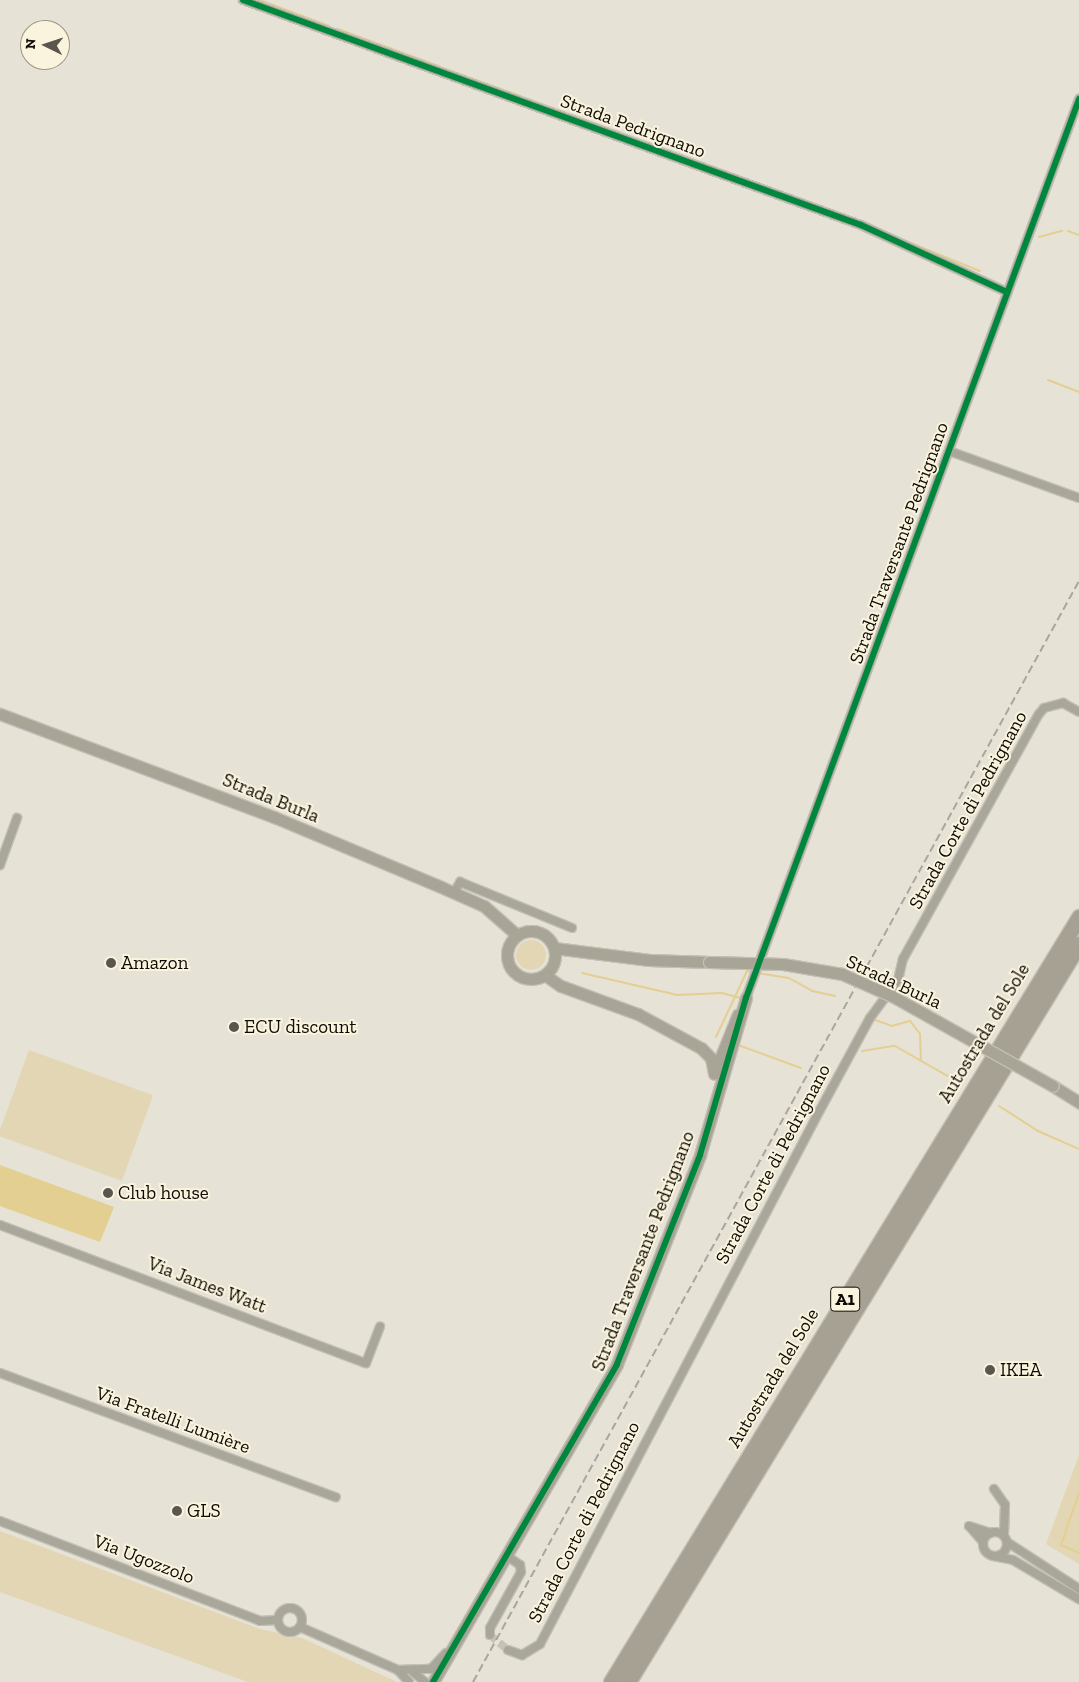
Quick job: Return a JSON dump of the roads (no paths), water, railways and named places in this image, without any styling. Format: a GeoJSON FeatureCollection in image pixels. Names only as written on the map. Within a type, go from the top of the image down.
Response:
{"type":"FeatureCollection","features":[{"type":"Feature","properties":{"kind":"highway","name":"Autostrada del Sole"},"geometry":{"type":"LineString","coordinates":[[611,1682],[1079,917]]}},
{"type":"Feature","properties":{"kind":"highway","name":"Autostrada del Sole"},"geometry":{"type":"LineString","coordinates":[[628,1682],[1079,944]]}},
{"type":"Feature","properties":{"kind":"main road","name":"Strada Burla"},"geometry":{"type":"LineString","coordinates":[[0,714],[274,817],[454,893],[484,906],[517,935]]}},
{"type":"Feature","properties":{"kind":"main road"},"geometry":{"type":"LineString","coordinates":[[539,932],[554,948],[554,963],[545,975],[530,980],[513,971],[508,949],[517,935],[539,932]]}},
{"type":"Feature","properties":{"kind":"main road","name":"Strada Burla"},"geometry":{"type":"LineString","coordinates":[[554,948],[709,962],[783,964],[842,974],[892,996],[1079,1102]]}},
{"type":"Feature","properties":{"kind":"main road"},"geometry":{"type":"LineString","coordinates":[[545,975],[561,986],[638,1014],[701,1048],[715,1058],[728,1045]]}},
{"type":"Feature","properties":{"kind":"main road","name":"Strada Traversante Pedrignano"},"geometry":{"type":"LineString","coordinates":[[432,1682],[617,1364],[691,1175],[708,1124],[728,1045],[746,998]]}},
{"type":"Feature","properties":{"kind":"main road"},"geometry":{"type":"LineString","coordinates":[[701,1048],[728,1045]]}},
{"type":"Feature","properties":{"kind":"main road","name":"Strada Traversante Pedrignano"},"geometry":{"type":"LineString","coordinates":[[708,1124],[715,1058]]}},
{"type":"Feature","properties":{"kind":"main road","name":"Strada Traversante Pedrignano"},"geometry":{"type":"LineString","coordinates":[[691,1175],[714,1074],[715,1058]]}},
{"type":"Feature","properties":{"kind":"street","name":"Strada Pedrignano"},"geometry":{"type":"LineString","coordinates":[[243,0],[861,225],[1007,292]]}},
{"type":"Feature","properties":{"kind":"street","name":"Strada Traversante Pedrignano"},"geometry":{"type":"LineString","coordinates":[[746,998],[952,452],[1007,292],[1079,99]]}},
{"type":"Feature","properties":{"kind":"street"},"geometry":{"type":"LineString","coordinates":[[952,452],[1079,498]]}},
{"type":"Feature","properties":{"kind":"street","name":"Strada Corte di Pedrignano"},"geometry":{"type":"LineString","coordinates":[[508,1650],[522,1654],[540,1644],[820,1110],[870,1018],[898,980],[902,959],[1040,714],[1044,708],[1063,703],[1079,712]]}},
{"type":"Feature","properties":{"kind":"street"},"geometry":{"type":"LineString","coordinates":[[0,865],[17,818]]}},
{"type":"Feature","properties":{"kind":"street"},"geometry":{"type":"LineString","coordinates":[[454,893],[460,882],[572,928]]}},
{"type":"Feature","properties":{"kind":"street","name":"Via James Watt"},"geometry":{"type":"LineString","coordinates":[[0,1225],[366,1362],[380,1327]]}},
{"type":"Feature","properties":{"kind":"street","name":"Via Fratelli Lumière"},"geometry":{"type":"LineString","coordinates":[[0,1373],[336,1497]]}},
{"type":"Feature","properties":{"kind":"street"},"geometry":{"type":"LineString","coordinates":[[993,1556],[1004,1552],[1005,1539],[1003,1521],[1004,1499],[994,1489]]}},
{"type":"Feature","properties":{"kind":"street","name":"Via Ugozzolo"},"geometry":{"type":"LineString","coordinates":[[0,1521],[260,1621],[278,1620],[286,1631],[300,1627],[398,1670],[412,1672],[431,1669],[460,1636]]}},
{"type":"Feature","properties":{"kind":"street"},"geometry":{"type":"LineString","coordinates":[[983,1542],[1003,1521]]}},
{"type":"Feature","properties":{"kind":"street"},"geometry":{"type":"LineString","coordinates":[[1079,1589],[1005,1539],[992,1532],[969,1526],[983,1542],[986,1553],[1014,1560],[1079,1599]]}},
{"type":"Feature","properties":{"kind":"street","name":"Strada Corte di Pedrignano"},"geometry":{"type":"LineString","coordinates":[[490,1636],[490,1628],[521,1572],[520,1565],[507,1556]]}},
{"type":"Feature","properties":{"kind":"street"},"geometry":{"type":"LineString","coordinates":[[278,1620],[282,1610],[292,1608],[301,1615],[300,1627]]}},
{"type":"Feature","properties":{"kind":"street","name":"Via Ugozzolo"},"geometry":{"type":"LineString","coordinates":[[398,1670],[409,1682]]}},
{"type":"Feature","properties":{"kind":"street","name":"Via Ugozzolo"},"geometry":{"type":"LineString","coordinates":[[412,1672],[425,1682]]}},
{"type":"Feature","properties":{"kind":"waterway"},"geometry":{"type":"LineString","coordinates":[[260,0],[329,26]]}},
{"type":"Feature","properties":{"kind":"waterway"},"geometry":{"type":"LineString","coordinates":[[338,29],[439,66]]}},
{"type":"Feature","properties":{"kind":"waterway"},"geometry":{"type":"LineString","coordinates":[[449,70],[848,216]]}},
{"type":"Feature","properties":{"kind":"waterway"},"geometry":{"type":"LineString","coordinates":[[1039,237],[1062,231]]}},
{"type":"Feature","properties":{"kind":"waterway"},"geometry":{"type":"LineString","coordinates":[[1068,231],[1079,235]]}},
{"type":"Feature","properties":{"kind":"waterway"},"geometry":{"type":"LineString","coordinates":[[901,239],[980,271]]}},
{"type":"Feature","properties":{"kind":"waterway"},"geometry":{"type":"LineString","coordinates":[[1048,380],[1079,392]]}},
{"type":"Feature","properties":{"kind":"waterway"},"geometry":{"type":"LineString","coordinates":[[716,1037],[747,971],[752,972]]}},
{"type":"Feature","properties":{"kind":"waterway"},"geometry":{"type":"LineString","coordinates":[[582,973],[677,995],[722,993],[741,998]]}},
{"type":"Feature","properties":{"kind":"waterway"},"geometry":{"type":"LineString","coordinates":[[757,973],[789,978],[812,991],[835,996]]}},
{"type":"Feature","properties":{"kind":"waterway"},"geometry":{"type":"LineString","coordinates":[[875,1020],[892,1026],[910,1021],[920,1034],[921,1059]]}},
{"type":"Feature","properties":{"kind":"waterway"},"geometry":{"type":"LineString","coordinates":[[738,1045],[801,1068]]}},
{"type":"Feature","properties":{"kind":"waterway"},"geometry":{"type":"LineString","coordinates":[[862,1051],[895,1046],[960,1083]]}},
{"type":"Feature","properties":{"kind":"waterway"},"geometry":{"type":"LineString","coordinates":[[999,1106],[1038,1131],[1079,1149]]}},
{"type":"Feature","properties":{"kind":"waterway"},"geometry":{"type":"LineString","coordinates":[[1079,1493],[1061,1545],[1079,1553]]}},
{"type":"Feature","properties":{"kind":"tunnel"},"geometry":{"type":"LineString","coordinates":[[490,1635],[508,1650]]}},
{"type":"Feature","properties":{"kind":"railway"},"geometry":{"type":"LineString","coordinates":[[473,1682],[1079,581]]}},
{"type":"Feature","properties":{"kind":"place","name":"Amazon"},"geometry":{"type":"Point","coordinates":[111,963]}},
{"type":"Feature","properties":{"kind":"place","name":"ECU discount"},"geometry":{"type":"Point","coordinates":[234,1027]}},
{"type":"Feature","properties":{"kind":"place","name":"Club house"},"geometry":{"type":"Point","coordinates":[108,1193]}},
{"type":"Feature","properties":{"kind":"place","name":"IKEA"},"geometry":{"type":"Point","coordinates":[990,1370]}},
{"type":"Feature","properties":{"kind":"place","name":"GLS"},"geometry":{"type":"Point","coordinates":[177,1511]}}]}
